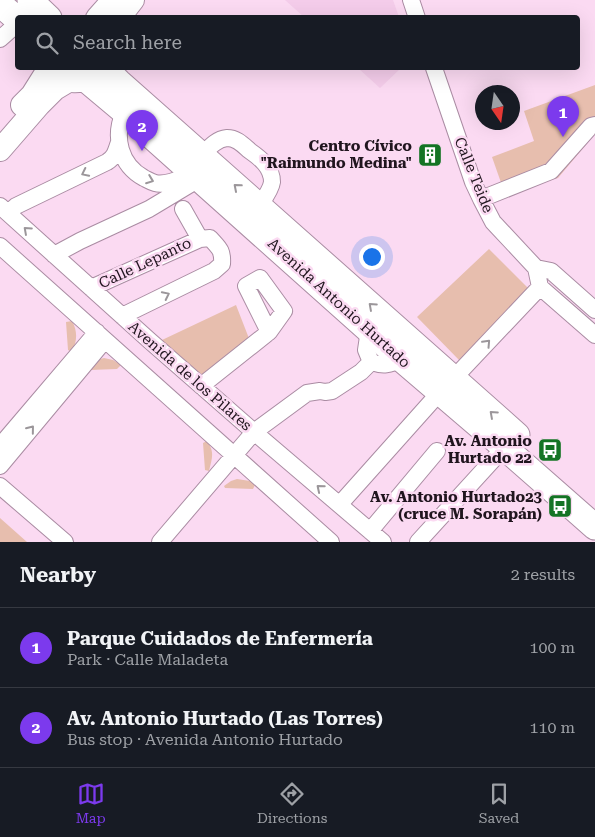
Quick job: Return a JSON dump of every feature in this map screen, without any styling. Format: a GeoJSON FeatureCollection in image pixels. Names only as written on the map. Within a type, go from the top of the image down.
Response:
{"type":"FeatureCollection","features":[{"type":"Feature","properties":{"kind":"main road"},"geometry":{"type":"LineString","coordinates":[[30,0],[46,15]]}},
{"type":"Feature","properties":{"kind":"main road"},"geometry":{"type":"LineString","coordinates":[[100,15],[113,0]]}},
{"type":"Feature","properties":{"kind":"main road"},"geometry":{"type":"LineString","coordinates":[[121,15],[133,0]]}},
{"type":"Feature","properties":{"kind":"main road"},"geometry":{"type":"LineString","coordinates":[[0,4],[15,19]]}},
{"type":"Feature","properties":{"kind":"main road"},"geometry":{"type":"LineString","coordinates":[[0,128],[32,94],[48,70]]}},
{"type":"Feature","properties":{"kind":"main road"},"geometry":{"type":"LineString","coordinates":[[0,150],[55,89],[82,72]]}},
{"type":"Feature","properties":{"kind":"main road","name":"Avenida Antonio Hurtado"},"geometry":{"type":"LineString","coordinates":[[82,72],[124,112],[198,169],[260,206],[446,385],[510,440],[595,505]]}},
{"type":"Feature","properties":{"kind":"main road","name":"Avenida Antonio Hurtado"},"geometry":{"type":"LineString","coordinates":[[82,72],[198,169],[401,358],[446,385]]}},
{"type":"Feature","properties":{"kind":"main road","name":"Avenida Antonio Hurtado"},"geometry":{"type":"LineString","coordinates":[[510,440],[595,527]]}},
{"type":"Feature","properties":{"kind":"street"},"geometry":{"type":"LineString","coordinates":[[411,0],[416,15]]}},
{"type":"Feature","properties":{"kind":"street"},"geometry":{"type":"LineString","coordinates":[[0,39],[15,25]]}},
{"type":"Feature","properties":{"kind":"street","name":"Calle Teide"},"geometry":{"type":"LineString","coordinates":[[435,70],[473,182],[481,199],[493,222],[536,268]]}},
{"type":"Feature","properties":{"kind":"street"},"geometry":{"type":"LineString","coordinates":[[4,210],[113,159],[119,142],[120,120],[124,112]]}},
{"type":"Feature","properties":{"kind":"street"},"geometry":{"type":"LineString","coordinates":[[481,199],[551,171],[591,126],[595,125]]}},
{"type":"Feature","properties":{"kind":"street"},"geometry":{"type":"LineString","coordinates":[[54,255],[80,240],[149,209],[198,169],[216,141],[226,138],[242,143],[262,160],[269,171],[272,182],[260,206]]}},
{"type":"Feature","properties":{"kind":"street"},"geometry":{"type":"LineString","coordinates":[[119,142],[124,160],[132,170],[155,183],[172,181],[198,169]]}},
{"type":"Feature","properties":{"kind":"street","name":"Calle Lepanto"},"geometry":{"type":"LineString","coordinates":[[183,209],[200,238]]}},
{"type":"Feature","properties":{"kind":"street","name":"Avenida de los Pilares"},"geometry":{"type":"LineString","coordinates":[[4,210],[201,386],[384,542]]}},
{"type":"Feature","properties":{"kind":"street","name":"Calle Lepanto"},"geometry":{"type":"LineString","coordinates":[[91,288],[200,238],[210,238],[218,246],[223,255],[222,264],[214,271],[122,316]]}},
{"type":"Feature","properties":{"kind":"street","name":"Avenida de los Pilares"},"geometry":{"type":"LineString","coordinates":[[0,246],[332,542]]}},
{"type":"Feature","properties":{"kind":"street"},"geometry":{"type":"LineString","coordinates":[[595,310],[551,270],[536,268],[540,287],[595,335]]}},
{"type":"Feature","properties":{"kind":"street"},"geometry":{"type":"LineString","coordinates":[[340,504],[446,385],[540,287]]}},
{"type":"Feature","properties":{"kind":"street"},"geometry":{"type":"LineString","coordinates":[[369,330],[366,350],[371,362]]}},
{"type":"Feature","properties":{"kind":"street"},"geometry":{"type":"LineString","coordinates":[[201,386],[269,332]]}},
{"type":"Feature","properties":{"kind":"street"},"geometry":{"type":"LineString","coordinates":[[0,446],[101,336]]}},
{"type":"Feature","properties":{"kind":"street"},"geometry":{"type":"LineString","coordinates":[[0,466],[101,336]]}},
{"type":"Feature","properties":{"kind":"street"},"geometry":{"type":"LineString","coordinates":[[371,362],[381,365],[392,364],[401,358]]}},
{"type":"Feature","properties":{"kind":"street"},"geometry":{"type":"LineString","coordinates":[[160,542],[254,432],[308,393],[332,391],[361,372],[371,362]]}},
{"type":"Feature","properties":{"kind":"street"},"geometry":{"type":"LineString","coordinates":[[418,542],[510,440]]}},
{"type":"Feature","properties":{"kind":"street"},"geometry":{"type":"LineString","coordinates":[[370,531],[437,451]]}},
{"type":"Feature","properties":{"kind":"street"},"geometry":{"type":"LineString","coordinates":[[0,486],[64,542]]}},
{"type":"Feature","properties":{"kind":"shaded area"},"geometry":{"type":"Polygon","coordinates":[[[285,0],[393,0],[398,15],[302,15],[285,0]]]}},
{"type":"Feature","properties":{"kind":"shaded area"},"geometry":{"type":"Polygon","coordinates":[[[360,70],[399,70],[380,88],[360,70]]]}},
{"type":"Feature","properties":{"kind":"shaded area"},"geometry":{"type":"Polygon","coordinates":[[[595,85],[595,134],[558,178],[505,194],[492,157],[534,141],[524,111],[595,85]]]}},
{"type":"Feature","properties":{"kind":"shaded area"},"geometry":{"type":"Polygon","coordinates":[[[489,249],[530,290],[459,360],[417,317],[489,249]]]}},
{"type":"Feature","properties":{"kind":"shaded area"},"geometry":{"type":"Polygon","coordinates":[[[236,305],[250,341],[200,376],[162,340],[236,305]]]}},
{"type":"Feature","properties":{"kind":"shaded area"},"geometry":{"type":"Polygon","coordinates":[[[72,321],[76,337],[72,352],[68,350],[66,322],[72,321]]]}},
{"type":"Feature","properties":{"kind":"shaded area"},"geometry":{"type":"Polygon","coordinates":[[[104,358],[113,360],[121,365],[117,369],[90,370],[97,360],[104,358]]]}},
{"type":"Feature","properties":{"kind":"shaded area"},"geometry":{"type":"Polygon","coordinates":[[[207,441],[212,452],[209,471],[205,470],[203,443],[207,441]]]}},
{"type":"Feature","properties":{"kind":"shaded area"},"geometry":{"type":"Polygon","coordinates":[[[237,479],[250,481],[255,485],[253,489],[225,488],[224,486],[237,479]]]}},
{"type":"Feature","properties":{"kind":"shaded area"},"geometry":{"type":"Polygon","coordinates":[[[0,518],[27,542],[0,542],[0,518]]]}},
{"type":"Feature","properties":{"kind":"place","name":"Parque Cuidados de Enfermería"},"geometry":{"type":"Point","coordinates":[563,137]}},
{"type":"Feature","properties":{"kind":"place","name":"Av. Antonio Hurtado (Las Torres)"},"geometry":{"type":"Point","coordinates":[142,151]}},
{"type":"Feature","properties":{"kind":"place","name":"Centro Cívico \"Raimundo Medina\""},"geometry":{"type":"Point","coordinates":[430,155]}},
{"type":"Feature","properties":{"kind":"place","name":"Av. Antonio Hurtado 22"},"geometry":{"type":"Point","coordinates":[550,450]}},
{"type":"Feature","properties":{"kind":"place","name":"Av. Antonio Hurtado23 (cruce M. Sorapán)"},"geometry":{"type":"Point","coordinates":[560,506]}}]}
